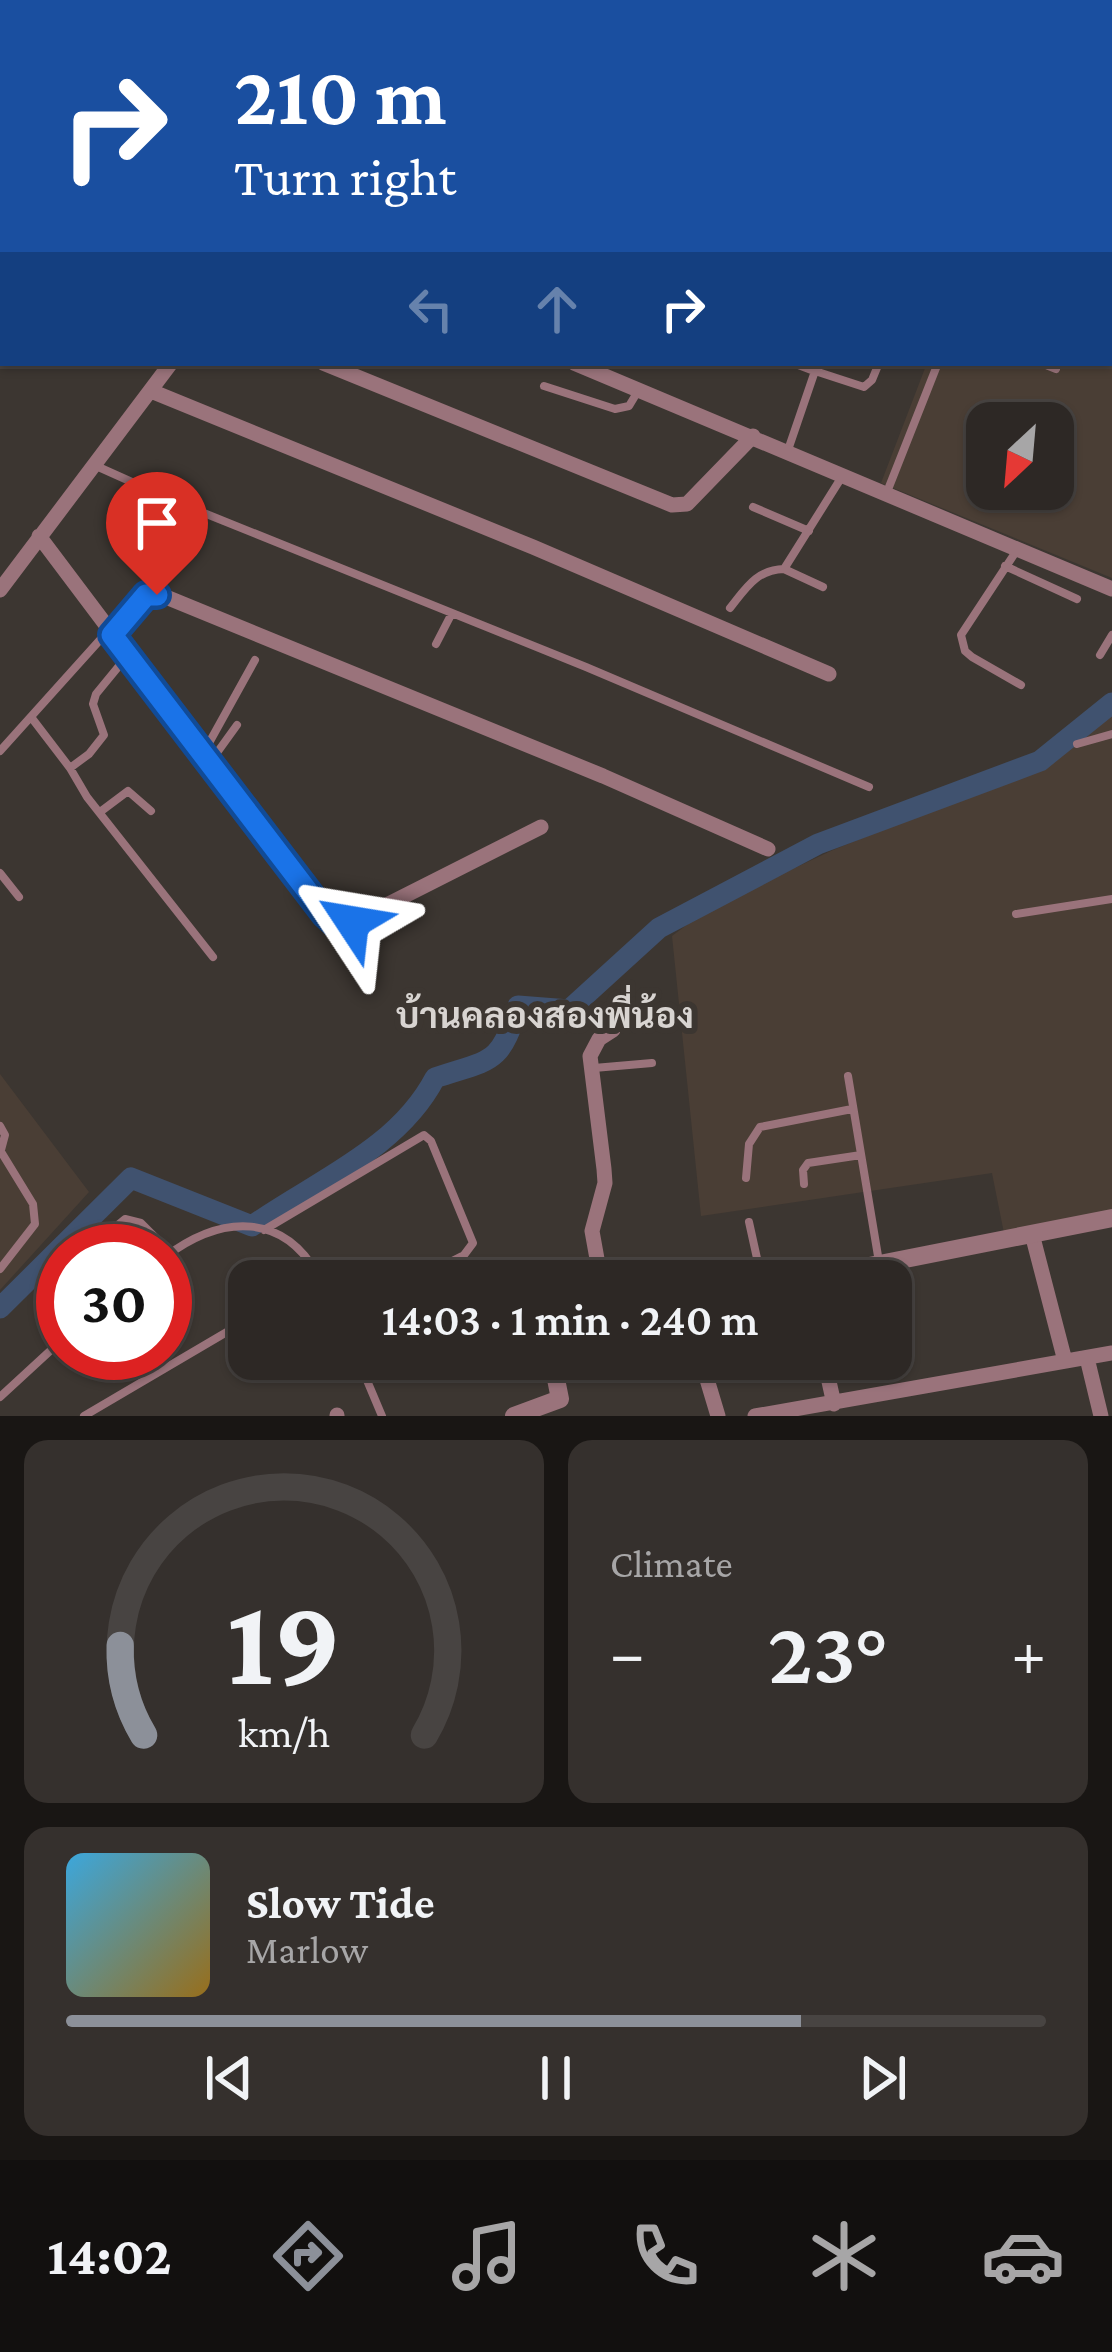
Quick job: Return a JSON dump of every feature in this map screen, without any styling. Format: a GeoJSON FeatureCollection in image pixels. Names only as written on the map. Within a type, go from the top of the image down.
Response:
{"type":"FeatureCollection","features":[{"type":"Feature","properties":{"kind":"street"},"geometry":{"type":"LineString","coordinates":[[0,590],[169,366]]}},
{"type":"Feature","properties":{"kind":"street"},"geometry":{"type":"LineString","coordinates":[[329,366],[672,505],[687,503],[753,436]]}},
{"type":"Feature","properties":{"kind":"street"},"geometry":{"type":"LineString","coordinates":[[582,366],[1112,589]]}},
{"type":"Feature","properties":{"kind":"street"},"geometry":{"type":"LineString","coordinates":[[151,391],[830,674]]}},
{"type":"Feature","properties":{"kind":"street"},"geometry":{"type":"LineString","coordinates":[[40,536],[325,914],[344,926],[541,827]]}},
{"type":"Feature","properties":{"kind":"street"},"geometry":{"type":"LineString","coordinates":[[110,633],[146,595],[166,598],[603,776],[769,849]]}},
{"type":"Feature","properties":{"kind":"street"},"geometry":{"type":"LineString","coordinates":[[598,1260],[592,1231],[604,1169],[590,1069],[592,1047],[613,1030]]}},
{"type":"Feature","properties":{"kind":"street"},"geometry":{"type":"LineString","coordinates":[[899,1260],[1112,1218]]}},
{"type":"Feature","properties":{"kind":"street"},"geometry":{"type":"LineString","coordinates":[[1032,1234],[1065,1361]]}},
{"type":"Feature","properties":{"kind":"street"},"geometry":{"type":"LineString","coordinates":[[755,1416],[834,1404],[859,1408],[1112,1353]]}},
{"type":"Feature","properties":{"kind":"street"},"geometry":{"type":"LineString","coordinates":[[1087,1358],[1100,1416]]}},
{"type":"Feature","properties":{"kind":"street"},"geometry":{"type":"LineString","coordinates":[[708,1380],[718,1416]]}},
{"type":"Feature","properties":{"kind":"street"},"geometry":{"type":"LineString","coordinates":[[829,1380],[834,1404]]}},
{"type":"Feature","properties":{"kind":"street"},"geometry":{"type":"LineString","coordinates":[[514,1416],[566,1407]]}},
{"type":"Feature","properties":{"kind":"lane"},"geometry":{"type":"LineString","coordinates":[[802,366],[864,387],[878,366]]}},
{"type":"Feature","properties":{"kind":"lane"},"geometry":{"type":"LineString","coordinates":[[887,492],[937,366]]}},
{"type":"Feature","properties":{"kind":"lane"},"geometry":{"type":"LineString","coordinates":[[1048,366],[1056,369]]}},
{"type":"Feature","properties":{"kind":"lane"},"geometry":{"type":"LineString","coordinates":[[788,450],[815,371]]}},
{"type":"Feature","properties":{"kind":"lane"},"geometry":{"type":"LineString","coordinates":[[544,386],[622,410],[639,389]]}},
{"type":"Feature","properties":{"kind":"lane"},"geometry":{"type":"LineString","coordinates":[[94,465],[869,787]]}},
{"type":"Feature","properties":{"kind":"lane"},"geometry":{"type":"LineString","coordinates":[[784,568],[844,474]]}},
{"type":"Feature","properties":{"kind":"lane"},"geometry":{"type":"LineString","coordinates":[[753,507],[808,531]]}},
{"type":"Feature","properties":{"kind":"lane"},"geometry":{"type":"LineString","coordinates":[[1018,548],[961,634],[965,651],[972,657],[1021,685]]}},
{"type":"Feature","properties":{"kind":"lane"},"geometry":{"type":"LineString","coordinates":[[1005,566],[1077,599]]}},
{"type":"Feature","properties":{"kind":"lane"},"geometry":{"type":"LineString","coordinates":[[730,608],[763,572],[784,568],[823,587]]}},
{"type":"Feature","properties":{"kind":"lane"},"geometry":{"type":"LineString","coordinates":[[436,644],[452,613]]}},
{"type":"Feature","properties":{"kind":"lane"},"geometry":{"type":"LineString","coordinates":[[0,751],[110,633]]}},
{"type":"Feature","properties":{"kind":"lane"},"geometry":{"type":"LineString","coordinates":[[1100,655],[1112,635]]}},
{"type":"Feature","properties":{"kind":"lane"},"geometry":{"type":"LineString","coordinates":[[70,768],[104,735],[94,704],[96,694],[128,656]]}},
{"type":"Feature","properties":{"kind":"lane"},"geometry":{"type":"LineString","coordinates":[[207,758],[255,660]]}},
{"type":"Feature","properties":{"kind":"lane"},"geometry":{"type":"LineString","coordinates":[[31,717],[213,957]]}},
{"type":"Feature","properties":{"kind":"lane"},"geometry":{"type":"LineString","coordinates":[[207,758],[237,725]]}},
{"type":"Feature","properties":{"kind":"lane"},"geometry":{"type":"LineString","coordinates":[[1077,744],[1112,734]]}},
{"type":"Feature","properties":{"kind":"lane"},"geometry":{"type":"LineString","coordinates":[[100,812],[128,791],[151,811]]}},
{"type":"Feature","properties":{"kind":"lane"},"geometry":{"type":"LineString","coordinates":[[0,873],[19,897]]}},
{"type":"Feature","properties":{"kind":"lane"},"geometry":{"type":"LineString","coordinates":[[1016,914],[1112,899]]}},
{"type":"Feature","properties":{"kind":"lane"},"geometry":{"type":"LineString","coordinates":[[590,1069],[652,1063]]}},
{"type":"Feature","properties":{"kind":"lane"},"geometry":{"type":"LineString","coordinates":[[848,1076],[878,1260]]}},
{"type":"Feature","properties":{"kind":"lane"},"geometry":{"type":"LineString","coordinates":[[746,1178],[749,1144],[760,1127],[853,1109]]}},
{"type":"Feature","properties":{"kind":"lane"},"geometry":{"type":"LineString","coordinates":[[0,1126],[4,1135],[1,1150],[33,1204],[34,1224],[0,1269]]}},
{"type":"Feature","properties":{"kind":"lane"},"geometry":{"type":"LineString","coordinates":[[264,1230],[424,1135],[473,1243],[454,1260]]}},
{"type":"Feature","properties":{"kind":"lane"},"geometry":{"type":"LineString","coordinates":[[804,1184],[803,1170],[808,1163],[861,1155]]}},
{"type":"Feature","properties":{"kind":"lane"},"geometry":{"type":"LineString","coordinates":[[749,1222],[757,1260]]}},
{"type":"Feature","properties":{"kind":"lane"},"geometry":{"type":"LineString","coordinates":[[192,1241],[213,1228],[264,1230],[299,1246],[308,1260]]}},
{"type":"Feature","properties":{"kind":"lane"},"geometry":{"type":"LineString","coordinates":[[84,1416],[228,1331]]}},
{"type":"Feature","properties":{"kind":"lane"},"geometry":{"type":"LineString","coordinates":[[0,1397],[36,1364]]}},
{"type":"Feature","properties":{"kind":"lane"},"geometry":{"type":"LineString","coordinates":[[367,1380],[382,1416]]}},
{"type":"Feature","properties":{"kind":"shaded area"},"geometry":{"type":"Polygon","coordinates":[[[926,366],[1112,366],[1112,578],[881,483],[926,366]]]}},
{"type":"Feature","properties":{"kind":"shaded area"},"geometry":{"type":"Polygon","coordinates":[[[1112,704],[1112,1211],[1004,1233],[992,1173],[701,1216],[672,936],[709,908],[833,850],[998,783],[1064,742],[1112,704]]]}},
{"type":"Feature","properties":{"kind":"shaded area"},"geometry":{"type":"Polygon","coordinates":[[[0,1074],[89,1192],[60,1224],[36,1224],[36,1250],[0,1290],[0,1074]]]}},
{"type":"Feature","properties":{"kind":"waterway"},"geometry":{"type":"LineString","coordinates":[[0,1308],[131,1178],[252,1226],[378,1144],[400,1125],[435,1078],[491,1057],[505,1040],[518,1006],[569,1010],[659,928],[818,844],[1040,761],[1112,703]]}},
{"type":"Feature","properties":{"kind":"district","name":"บ้านคลองสองพี่น้อง"},"geometry":{"type":"Point","coordinates":[545,1016]}},
{"type":"Feature","properties":{"kind":"route"},"geometry":{"type":"LineString","coordinates":[[157,595],[146,595],[138,602],[112,635],[330,921],[344,926],[352,922]]}}]}
